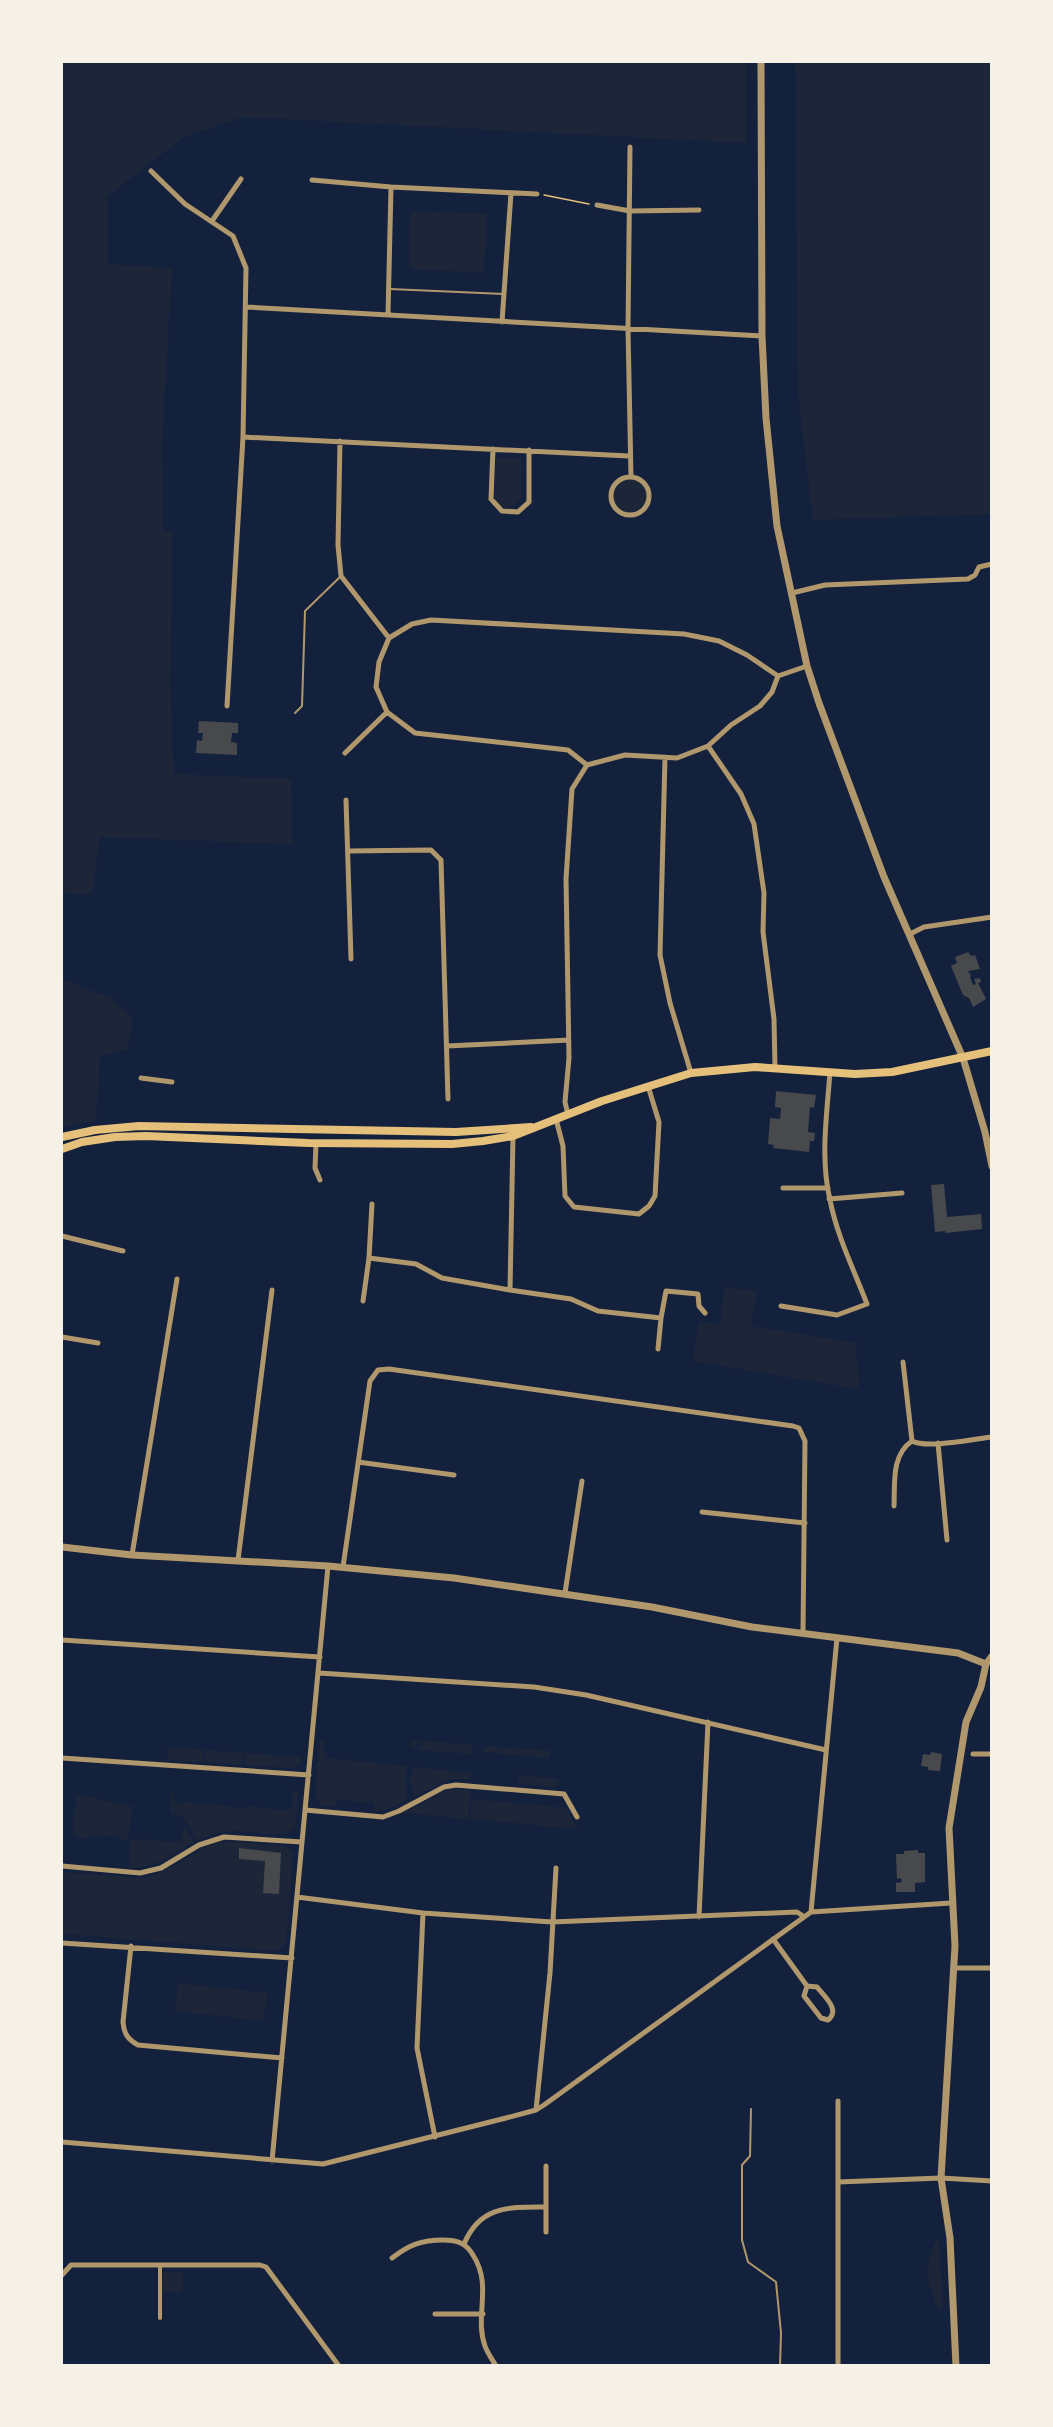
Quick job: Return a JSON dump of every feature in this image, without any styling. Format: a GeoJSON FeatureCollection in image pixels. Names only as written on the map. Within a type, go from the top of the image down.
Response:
{"type":"FeatureCollection","features":[{"type":"Feature","properties":{"kind":"main road"},"geometry":{"type":"LineString","coordinates":[[62,1149],[82,1142],[116,1137],[146,1136],[316,1143],[452,1144],[513,1136],[648,1086],[691,1073],[775,1068],[855,1074],[892,1072],[992,1051]]}},
{"type":"Feature","properties":{"kind":"main road"},"geometry":{"type":"LineString","coordinates":[[62,1137],[95,1130],[139,1126],[456,1132],[534,1127]]}},
{"type":"Feature","properties":{"kind":"street"},"geometry":{"type":"LineString","coordinates":[[761,62],[762,336],[766,418],[777,526],[807,666],[877,860],[963,1058],[985,1132],[992,1166]]}},
{"type":"Feature","properties":{"kind":"street"},"geometry":{"type":"LineString","coordinates":[[630,147],[628,329],[631,477]]}},
{"type":"Feature","properties":{"kind":"street"},"geometry":{"type":"LineString","coordinates":[[151,171],[185,204],[233,236],[246,268],[243,437],[227,706]]}},
{"type":"Feature","properties":{"kind":"street"},"geometry":{"type":"LineString","coordinates":[[212,221],[241,179]]}},
{"type":"Feature","properties":{"kind":"street"},"geometry":{"type":"LineString","coordinates":[[312,180],[391,187],[537,194]]}},
{"type":"Feature","properties":{"kind":"street"},"geometry":{"type":"LineString","coordinates":[[388,315],[391,187]]}},
{"type":"Feature","properties":{"kind":"street"},"geometry":{"type":"LineString","coordinates":[[502,322],[510,193]]}},
{"type":"Feature","properties":{"kind":"street"},"geometry":{"type":"LineString","coordinates":[[597,205],[630,211],[699,210]]}},
{"type":"Feature","properties":{"kind":"street"},"geometry":{"type":"LineString","coordinates":[[247,307],[762,336]]}},
{"type":"Feature","properties":{"kind":"street"},"geometry":{"type":"LineString","coordinates":[[243,437],[629,456]]}},
{"type":"Feature","properties":{"kind":"street"},"geometry":{"type":"LineString","coordinates":[[340,441],[338,545],[341,576],[389,638]]}},
{"type":"Feature","properties":{"kind":"street"},"geometry":{"type":"LineString","coordinates":[[493,449],[491,499],[502,511],[518,512],[528,502],[529,450]]}},
{"type":"Feature","properties":{"kind":"street"},"geometry":{"type":"LineString","coordinates":[[631,477],[642,481],[649,494],[646,507],[641,512],[629,516],[615,508],[611,494],[616,483],[631,477]]}},
{"type":"Feature","properties":{"kind":"street"},"geometry":{"type":"LineString","coordinates":[[792,593],[825,585],[968,579],[975,576],[979,567],[992,564]]}},
{"type":"Feature","properties":{"kind":"street"},"geometry":{"type":"LineString","coordinates":[[587,765],[568,750],[415,733],[387,712],[376,687],[379,662],[389,638],[412,624],[431,620],[684,634],[719,641],[747,655],[778,676]]}},
{"type":"Feature","properties":{"kind":"street"},"geometry":{"type":"LineString","coordinates":[[778,676],[807,666]]}},
{"type":"Feature","properties":{"kind":"street"},"geometry":{"type":"LineString","coordinates":[[568,1115],[565,1090],[569,1040],[566,933],[572,789],[587,765],[625,755],[677,758],[708,746],[731,725],[760,706],[772,692],[778,676]]}},
{"type":"Feature","properties":{"kind":"street"},"geometry":{"type":"LineString","coordinates":[[345,753],[387,712]]}},
{"type":"Feature","properties":{"kind":"street"},"geometry":{"type":"LineString","coordinates":[[708,746],[741,794],[754,824],[764,893],[763,932],[774,1019],[775,1068]]}},
{"type":"Feature","properties":{"kind":"street"},"geometry":{"type":"LineString","coordinates":[[665,757],[660,955],[670,1003],[691,1073]]}},
{"type":"Feature","properties":{"kind":"street"},"geometry":{"type":"LineString","coordinates":[[346,800],[351,959]]}},
{"type":"Feature","properties":{"kind":"street"},"geometry":{"type":"LineString","coordinates":[[348,851],[431,850],[441,861],[448,1099]]}},
{"type":"Feature","properties":{"kind":"street"},"geometry":{"type":"LineString","coordinates":[[910,933],[924,927],[992,917]]}},
{"type":"Feature","properties":{"kind":"street"},"geometry":{"type":"LineString","coordinates":[[447,1046],[569,1040]]}},
{"type":"Feature","properties":{"kind":"street"},"geometry":{"type":"LineString","coordinates":[[781,1306],[837,1315],[867,1304],[836,1224],[829,1199],[825,1125],[830,1071]]}},
{"type":"Feature","properties":{"kind":"street"},"geometry":{"type":"LineString","coordinates":[[141,1078],[172,1082]]}},
{"type":"Feature","properties":{"kind":"street"},"geometry":{"type":"LineString","coordinates":[[556,1119],[563,1146],[565,1196],[574,1207],[639,1214],[649,1206],[655,1196],[659,1122],[648,1086]]}},
{"type":"Feature","properties":{"kind":"street"},"geometry":{"type":"LineString","coordinates":[[510,1290],[513,1136]]}},
{"type":"Feature","properties":{"kind":"street"},"geometry":{"type":"LineString","coordinates":[[316,1143],[315,1168],[320,1180]]}},
{"type":"Feature","properties":{"kind":"street"},"geometry":{"type":"LineString","coordinates":[[783,1188],[828,1188]]}},
{"type":"Feature","properties":{"kind":"street"},"geometry":{"type":"LineString","coordinates":[[829,1199],[902,1193]]}},
{"type":"Feature","properties":{"kind":"street"},"geometry":{"type":"LineString","coordinates":[[363,1301],[369,1258],[372,1204]]}},
{"type":"Feature","properties":{"kind":"street"},"geometry":{"type":"LineString","coordinates":[[62,1236],[123,1251]]}},
{"type":"Feature","properties":{"kind":"street"},"geometry":{"type":"LineString","coordinates":[[369,1258],[416,1264],[442,1278],[571,1299],[598,1311],[661,1318]]}},
{"type":"Feature","properties":{"kind":"street"},"geometry":{"type":"LineString","coordinates":[[132,1555],[177,1279]]}},
{"type":"Feature","properties":{"kind":"street"},"geometry":{"type":"LineString","coordinates":[[238,1560],[272,1290]]}},
{"type":"Feature","properties":{"kind":"street"},"geometry":{"type":"LineString","coordinates":[[658,1349],[666,1291],[698,1294],[699,1306],[705,1313]]}},
{"type":"Feature","properties":{"kind":"street"},"geometry":{"type":"LineString","coordinates":[[62,1337],[98,1343]]}},
{"type":"Feature","properties":{"kind":"street"},"geometry":{"type":"LineString","coordinates":[[903,1362],[912,1441]]}},
{"type":"Feature","properties":{"kind":"street"},"geometry":{"type":"LineString","coordinates":[[343,1567],[370,1381],[378,1370],[389,1369],[799,1428],[804,1441],[803,1634]]}},
{"type":"Feature","properties":{"kind":"street"},"geometry":{"type":"LineString","coordinates":[[912,1441],[938,1443],[992,1437]]}},
{"type":"Feature","properties":{"kind":"street"},"geometry":{"type":"LineString","coordinates":[[894,1506],[895,1471],[900,1453],[912,1441]]}},
{"type":"Feature","properties":{"kind":"street"},"geometry":{"type":"LineString","coordinates":[[938,1443],[947,1540]]}},
{"type":"Feature","properties":{"kind":"street"},"geometry":{"type":"LineString","coordinates":[[358,1462],[454,1475]]}},
{"type":"Feature","properties":{"kind":"street"},"geometry":{"type":"LineString","coordinates":[[565,1593],[582,1480]]}},
{"type":"Feature","properties":{"kind":"street"},"geometry":{"type":"LineString","coordinates":[[702,1512],[805,1523]]}},
{"type":"Feature","properties":{"kind":"street"},"geometry":{"type":"LineString","coordinates":[[62,1547],[132,1555],[343,1567],[454,1578],[652,1607],[752,1627],[958,1653],[987,1664]]}},
{"type":"Feature","properties":{"kind":"street"},"geometry":{"type":"LineString","coordinates":[[273,2161],[328,1566]]}},
{"type":"Feature","properties":{"kind":"street"},"geometry":{"type":"LineString","coordinates":[[811,1912],[837,1638]]}},
{"type":"Feature","properties":{"kind":"street"},"geometry":{"type":"LineString","coordinates":[[62,1640],[320,1657]]}},
{"type":"Feature","properties":{"kind":"street"},"geometry":{"type":"LineString","coordinates":[[956,2366],[950,2238],[941,2178],[955,1946],[951,1903],[950,1818],[966,1722],[992,1656]]}},
{"type":"Feature","properties":{"kind":"street"},"geometry":{"type":"LineString","coordinates":[[319,1673],[534,1687],[586,1695],[826,1750]]}},
{"type":"Feature","properties":{"kind":"street"},"geometry":{"type":"LineString","coordinates":[[699,1917],[708,1722]]}},
{"type":"Feature","properties":{"kind":"street"},"geometry":{"type":"LineString","coordinates":[[973,1754],[992,1754]]}},
{"type":"Feature","properties":{"kind":"street"},"geometry":{"type":"LineString","coordinates":[[62,1758],[309,1776]]}},
{"type":"Feature","properties":{"kind":"street"},"geometry":{"type":"LineString","coordinates":[[305,1810],[382,1817],[399,1811],[444,1787],[463,1785],[564,1794],[577,1816]]}},
{"type":"Feature","properties":{"kind":"street"},"geometry":{"type":"LineString","coordinates":[[62,1866],[140,1873],[161,1868],[199,1845],[224,1837],[302,1842]]}},
{"type":"Feature","properties":{"kind":"street"},"geometry":{"type":"LineString","coordinates":[[536,2110],[550,1973],[556,1868]]}},
{"type":"Feature","properties":{"kind":"street"},"geometry":{"type":"LineString","coordinates":[[297,1897],[423,1913],[552,1922],[797,1912],[803,1917]]}},
{"type":"Feature","properties":{"kind":"street"},"geometry":{"type":"LineString","coordinates":[[62,2142],[322,2164],[536,2110],[811,1912],[951,1903]]}},
{"type":"Feature","properties":{"kind":"street"},"geometry":{"type":"LineString","coordinates":[[423,1913],[417,2048],[435,2137]]}},
{"type":"Feature","properties":{"kind":"street"},"geometry":{"type":"LineString","coordinates":[[773,1939],[807,1986],[817,1987],[833,2008],[831,2018],[828,2020],[820,2018],[804,1996],[807,1986]]}},
{"type":"Feature","properties":{"kind":"street"},"geometry":{"type":"LineString","coordinates":[[62,1943],[292,1958]]}},
{"type":"Feature","properties":{"kind":"street"},"geometry":{"type":"LineString","coordinates":[[130,1946],[123,2022],[124,2031],[129,2040],[138,2045],[282,2058]]}},
{"type":"Feature","properties":{"kind":"street"},"geometry":{"type":"LineString","coordinates":[[954,1968],[992,1968]]}},
{"type":"Feature","properties":{"kind":"street"},"geometry":{"type":"LineString","coordinates":[[838,2101],[838,2366]]}},
{"type":"Feature","properties":{"kind":"street"},"geometry":{"type":"LineString","coordinates":[[546,2166],[546,2232]]}},
{"type":"Feature","properties":{"kind":"street"},"geometry":{"type":"LineString","coordinates":[[838,2182],[941,2178],[992,2181]]}},
{"type":"Feature","properties":{"kind":"street"},"geometry":{"type":"LineString","coordinates":[[464,2244],[470,2230],[480,2218],[491,2213],[509,2207],[546,2207]]}},
{"type":"Feature","properties":{"kind":"street"},"geometry":{"type":"LineString","coordinates":[[392,2258],[409,2245],[427,2240],[455,2240],[464,2244],[479,2264],[483,2276],[485,2346],[496,2366]]}},
{"type":"Feature","properties":{"kind":"street"},"geometry":{"type":"LineString","coordinates":[[62,2275],[71,2265],[260,2265],[266,2267],[339,2366]]}},
{"type":"Feature","properties":{"kind":"street"},"geometry":{"type":"LineString","coordinates":[[160,2265],[160,2318]]}},
{"type":"Feature","properties":{"kind":"street"},"geometry":{"type":"LineString","coordinates":[[435,2314],[483,2314]]}},
{"type":"Feature","properties":{"kind":"lane"},"geometry":{"type":"LineString","coordinates":[[388,289],[504,294]]}},
{"type":"Feature","properties":{"kind":"lane"},"geometry":{"type":"LineString","coordinates":[[295,713],[302,706],[305,611],[341,576]]}},
{"type":"Feature","properties":{"kind":"lane"},"geometry":{"type":"LineString","coordinates":[[751,2109],[750,2156],[742,2165],[742,2240],[748,2262],[776,2282],[781,2333],[780,2366]]}},
{"type":"Feature","properties":{"kind":"path"},"geometry":{"type":"LineString","coordinates":[[537,194],[597,205]]}},
{"type":"Feature","properties":{"kind":"shaded area"},"geometry":{"type":"Polygon","coordinates":[[[62,62],[746,62],[746,143],[242,117],[184,137],[108,196],[108,264],[172,268],[162,445],[163,531],[173,532],[170,681],[174,774],[291,779],[293,844],[100,837],[92,894],[62,893],[62,62]]]}},
{"type":"Feature","properties":{"kind":"shaded area"},"geometry":{"type":"Polygon","coordinates":[[[795,62],[991,62],[991,514],[813,520],[798,393],[795,62]]]}},
{"type":"Feature","properties":{"kind":"shaded area"},"geometry":{"type":"Polygon","coordinates":[[[411,211],[487,214],[484,273],[409,269],[411,211]]]}},
{"type":"Feature","properties":{"kind":"shaded area"},"geometry":{"type":"Polygon","coordinates":[[[496,458],[522,458],[521,499],[512,507],[501,507],[494,497],[496,458]]]}},
{"type":"Feature","properties":{"kind":"shaded area"},"geometry":{"type":"Polygon","coordinates":[[[630,479],[642,484],[647,496],[642,508],[630,513],[618,508],[613,496],[618,484],[630,479]]]}},
{"type":"Feature","properties":{"kind":"shaded area"},"geometry":{"type":"Polygon","coordinates":[[[62,979],[111,998],[133,1019],[128,1049],[100,1057],[96,1121],[62,1127],[62,979]]]}},
{"type":"Feature","properties":{"kind":"shaded area"},"geometry":{"type":"Polygon","coordinates":[[[724,1287],[757,1291],[751,1326],[856,1343],[859,1389],[693,1361],[699,1322],[721,1324],[724,1287]]]}},
{"type":"Feature","properties":{"kind":"shaded area"},"geometry":{"type":"Polygon","coordinates":[[[320,1740],[324,1741],[325,1758],[407,1766],[405,1781],[408,1799],[379,1811],[374,1811],[374,1803],[337,1800],[336,1807],[320,1805],[315,1796],[320,1740]]]}},
{"type":"Feature","properties":{"kind":"shaded area"},"geometry":{"type":"Polygon","coordinates":[[[412,1740],[473,1745],[472,1754],[417,1750],[421,1742],[416,1742],[415,1748],[411,1747],[412,1740]]]}},
{"type":"Feature","properties":{"kind":"shaded area"},"geometry":{"type":"Polygon","coordinates":[[[483,1746],[551,1751],[548,1758],[483,1752],[483,1746]]]}},
{"type":"Feature","properties":{"kind":"shaded area"},"geometry":{"type":"Polygon","coordinates":[[[167,1747],[203,1750],[202,1762],[171,1760],[167,1757],[167,1747]]]}},
{"type":"Feature","properties":{"kind":"shaded area"},"geometry":{"type":"Polygon","coordinates":[[[205,1750],[243,1753],[242,1765],[204,1762],[205,1750]]]}},
{"type":"Feature","properties":{"kind":"shaded area"},"geometry":{"type":"Polygon","coordinates":[[[245,1753],[302,1757],[300,1764],[291,1768],[244,1765],[245,1753]]]}},
{"type":"Feature","properties":{"kind":"shaded area"},"geometry":{"type":"Polygon","coordinates":[[[413,1767],[471,1773],[470,1779],[450,1779],[413,1797],[410,1781],[413,1767]]]}},
{"type":"Feature","properties":{"kind":"shaded area"},"geometry":{"type":"Polygon","coordinates":[[[519,1775],[560,1779],[556,1787],[519,1784],[519,1775]]]}},
{"type":"Feature","properties":{"kind":"shaded area"},"geometry":{"type":"Polygon","coordinates":[[[298,1788],[296,1825],[288,1834],[232,1831],[210,1835],[197,1841],[183,1817],[170,1814],[171,1793],[173,1793],[173,1801],[183,1804],[183,1802],[243,1808],[248,1806],[288,1811],[291,1809],[292,1795],[298,1788]]]}},
{"type":"Feature","properties":{"kind":"shaded area"},"geometry":{"type":"Polygon","coordinates":[[[448,1790],[471,1790],[468,1819],[404,1813],[448,1790]]]}},
{"type":"Feature","properties":{"kind":"shaded area"},"geometry":{"type":"Polygon","coordinates":[[[76,1794],[134,1807],[128,1840],[122,1840],[122,1837],[89,1835],[88,1838],[73,1837],[76,1794]]]}},
{"type":"Feature","properties":{"kind":"shaded area"},"geometry":{"type":"Polygon","coordinates":[[[472,1799],[567,1808],[577,1829],[470,1819],[472,1799]]]}},
{"type":"Feature","properties":{"kind":"shaded area"},"geometry":{"type":"Polygon","coordinates":[[[184,1826],[194,1842],[155,1863],[129,1867],[131,1839],[181,1842],[184,1826]]]}},
{"type":"Feature","properties":{"kind":"shaded area"},"geometry":{"type":"Polygon","coordinates":[[[223,1841],[286,1846],[293,1853],[286,1943],[277,1951],[62,1934],[62,1872],[146,1878],[162,1872],[210,1845],[223,1841]]]}},
{"type":"Feature","properties":{"kind":"shaded area"},"geometry":{"type":"Polygon","coordinates":[[[178,1983],[267,1993],[264,2021],[175,2011],[178,1983]]]}},
{"type":"Feature","properties":{"kind":"shaded area"},"geometry":{"type":"Polygon","coordinates":[[[936,2241],[939,2241],[943,2310],[940,2310],[935,2302],[928,2276],[929,2258],[936,2241]]]}},
{"type":"Feature","properties":{"kind":"shaded area"},"geometry":{"type":"Polygon","coordinates":[[[165,2272],[183,2272],[181,2292],[163,2292],[165,2272]]]}},
{"type":"Feature","properties":{"kind":"building"},"geometry":{"type":"Polygon","coordinates":[[[199,721],[238,723],[238,733],[232,733],[231,742],[237,743],[237,755],[196,753],[197,740],[202,741],[203,733],[198,733],[199,721]]]}},
{"type":"Feature","properties":{"kind":"building"},"geometry":{"type":"Polygon","coordinates":[[[968,952],[971,956],[975,955],[980,969],[968,971],[973,985],[976,984],[974,979],[980,978],[981,982],[978,983],[986,999],[973,1007],[969,998],[963,995],[951,966],[957,963],[955,957],[968,952]]]}},
{"type":"Feature","properties":{"kind":"building"},"geometry":{"type":"Polygon","coordinates":[[[776,1091],[816,1095],[814,1108],[810,1107],[808,1132],[815,1133],[814,1141],[810,1141],[809,1152],[773,1148],[774,1145],[768,1144],[770,1118],[780,1119],[781,1108],[775,1107],[776,1091]]]}},
{"type":"Feature","properties":{"kind":"building"},"geometry":{"type":"Polygon","coordinates":[[[944,1184],[947,1217],[981,1214],[982,1229],[935,1232],[931,1185],[944,1184]]]}},
{"type":"Feature","properties":{"kind":"building"},"geometry":{"type":"Polygon","coordinates":[[[931,1752],[942,1754],[940,1771],[928,1770],[928,1767],[921,1766],[923,1754],[930,1755],[931,1752]]]}},
{"type":"Feature","properties":{"kind":"building"},"geometry":{"type":"Polygon","coordinates":[[[239,1848],[281,1853],[279,1894],[263,1893],[265,1861],[239,1859],[239,1848]]]}},
{"type":"Feature","properties":{"kind":"building"},"geometry":{"type":"Polygon","coordinates":[[[918,1850],[918,1853],[925,1853],[925,1882],[915,1883],[915,1892],[896,1892],[896,1883],[902,1882],[901,1878],[897,1879],[896,1854],[918,1850]]]}}]}
